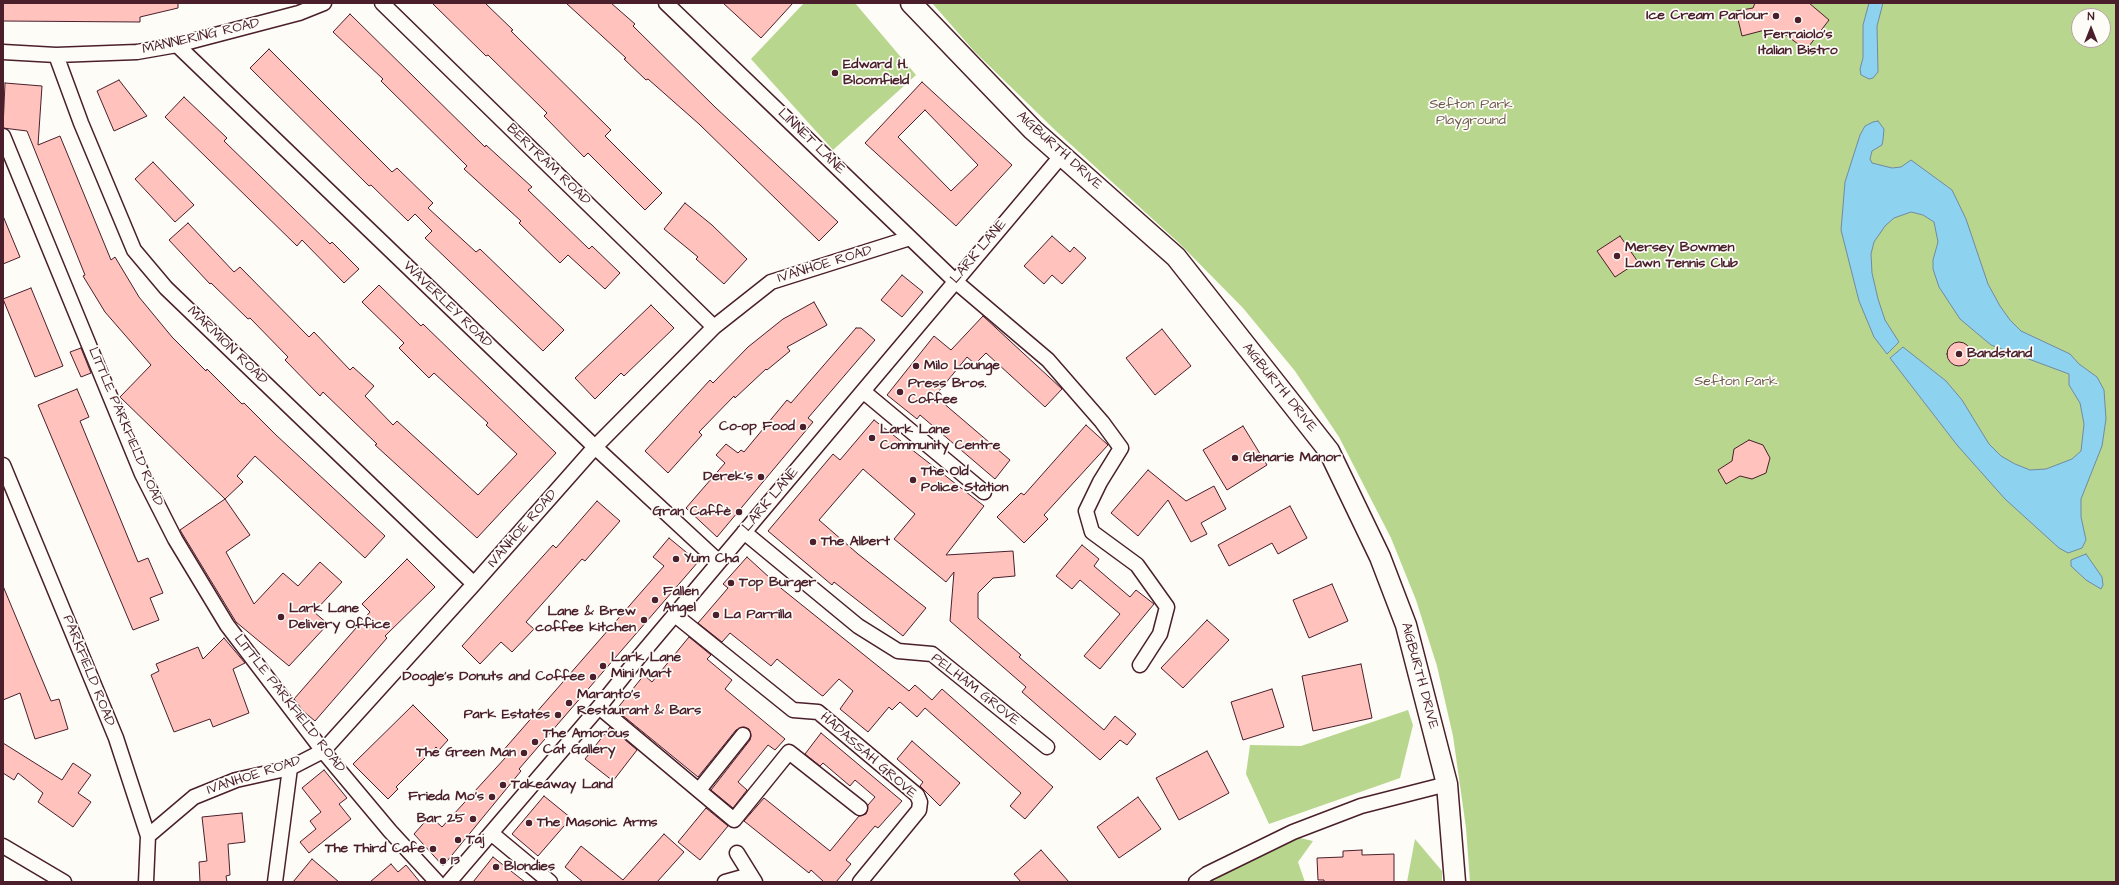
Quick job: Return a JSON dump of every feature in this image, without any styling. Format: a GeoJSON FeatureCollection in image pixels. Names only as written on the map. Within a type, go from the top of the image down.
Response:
{"type":"FeatureCollection","features":[{"type":"Feature","properties":{"kind":"street","name":"MANNERING ROAD"},"geometry":{"type":"LineString","coordinates":[[3,52],[56,55],[137,52],[177,45],[299,13],[324,3]]}},
{"type":"Feature","properties":{"kind":"street","name":"BERTRAM ROAD"},"geometry":{"type":"LineString","coordinates":[[382,3],[714,327]]}},
{"type":"Feature","properties":{"kind":"street","name":"LINNET LANE"},"geometry":{"type":"LineString","coordinates":[[666,3],[955,281],[1048,360],[1102,422],[1121,448],[1100,482],[1086,511],[1092,532],[1137,565],[1167,607],[1160,634],[1140,665]]}},
{"type":"Feature","properties":{"kind":"street","name":"AIGBURTH DRIVE"},"geometry":{"type":"LineString","coordinates":[[911,3],[1033,130],[1176,257],[1329,451],[1380,557],[1406,625],[1447,784],[1455,882]]}},
{"type":"Feature","properties":{"kind":"street","name":"WAVERLEY ROAD"},"geometry":{"type":"LineString","coordinates":[[177,45],[595,447],[719,562]]}},
{"type":"Feature","properties":{"kind":"street","name":"MARMION ROAD"},"geometry":{"type":"LineString","coordinates":[[56,55],[81,123],[134,250],[166,288],[474,584]]}},
{"type":"Feature","properties":{"kind":"street","name":"LITTLE PARKFIELD ROAD"},"geometry":{"type":"LineString","coordinates":[[3,136],[142,474],[175,539],[227,625],[323,751],[390,831],[437,882]]}},
{"type":"Feature","properties":{"kind":"street","name":"LARK LANE"},"geometry":{"type":"LineString","coordinates":[[449,882],[599,707],[744,532],[864,392],[955,281],[1062,155]]}},
{"type":"Feature","properties":{"kind":"street","name":"IVANHOE ROAD"},"geometry":{"type":"LineString","coordinates":[[148,836],[194,797],[236,780],[290,768],[323,751],[595,447],[714,327],[771,282],[910,238]]}},
{"type":"Feature","properties":{"kind":"street"},"geometry":{"type":"LineString","coordinates":[[864,392],[984,492]]}},
{"type":"Feature","properties":{"kind":"street","name":"PARKFIELD ROAD"},"geometry":{"type":"LineString","coordinates":[[3,466],[113,731],[148,836],[146,882]]}},
{"type":"Feature","properties":{"kind":"street","name":"PELHAM GROVE"},"geometry":{"type":"LineString","coordinates":[[744,532],[858,626],[898,651],[932,654],[1047,747]]}},
{"type":"Feature","properties":{"kind":"street","name":"HADASSAH GROVE"},"geometry":{"type":"LineString","coordinates":[[675,615],[793,710],[818,712],[917,795],[920,802],[919,810],[860,882]]}},
{"type":"Feature","properties":{"kind":"street"},"geometry":{"type":"LineString","coordinates":[[599,707],[734,820],[788,752],[860,808]]}},
{"type":"Feature","properties":{"kind":"street"},"geometry":{"type":"LineString","coordinates":[[699,790],[743,735]]}},
{"type":"Feature","properties":{"kind":"street"},"geometry":{"type":"LineString","coordinates":[[275,882],[290,768]]}},
{"type":"Feature","properties":{"kind":"street"},"geometry":{"type":"LineString","coordinates":[[1196,882],[1207,874],[1293,832],[1361,806],[1447,784]]}},
{"type":"Feature","properties":{"kind":"street"},"geometry":{"type":"LineString","coordinates":[[491,833],[550,882]]}},
{"type":"Feature","properties":{"kind":"street"},"geometry":{"type":"LineString","coordinates":[[3,846],[64,882]]}},
{"type":"Feature","properties":{"kind":"street"},"geometry":{"type":"LineString","coordinates":[[724,882],[752,879],[737,853]]}},
{"type":"Feature","properties":{"kind":"green space"},"geometry":{"type":"Polygon","coordinates":[[[804,3],[855,3],[916,75],[833,150],[751,59],[804,3]]]}},
{"type":"Feature","properties":{"kind":"green space","name":"Sefton Park"},"geometry":{"type":"Polygon","coordinates":[[[932,3],[2116,3],[2116,882],[1470,882],[1466,828],[1453,736],[1437,666],[1416,600],[1391,538],[1339,437],[1295,371],[1243,308],[1179,243],[1056,131],[974,51],[932,3]]]}},
{"type":"Feature","properties":{"kind":"green space"},"geometry":{"type":"Polygon","coordinates":[[[1408,710],[1413,725],[1400,778],[1269,824],[1246,774],[1250,745],[1301,746],[1408,710]]]}},
{"type":"Feature","properties":{"kind":"green space"},"geometry":{"type":"Polygon","coordinates":[[[1287,835],[1313,841],[1298,862],[1305,882],[1200,882],[1287,835]]]}},
{"type":"Feature","properties":{"kind":"green space"},"geometry":{"type":"Polygon","coordinates":[[[1415,839],[1442,871],[1442,882],[1407,882],[1415,839]]]}},
{"type":"Feature","properties":{"kind":"water"},"geometry":{"type":"Polygon","coordinates":[[[1869,3],[1883,3],[1877,26],[1878,72],[1873,78],[1869,79],[1861,75],[1860,69],[1863,58],[1863,25],[1869,3]]]}},
{"type":"Feature","properties":{"kind":"water"},"geometry":{"type":"Polygon","coordinates":[[[1878,121],[1884,129],[1883,140],[1882,145],[1872,151],[1870,159],[1872,163],[1892,168],[1901,167],[1911,160],[1952,190],[1966,219],[1988,284],[2000,306],[2010,320],[2021,331],[2070,354],[2079,364],[2097,377],[2104,390],[2106,419],[2102,446],[2081,499],[2081,517],[2086,540],[2082,548],[2068,553],[2059,548],[2005,499],[1957,445],[1890,358],[1903,347],[1946,381],[1962,400],[1989,444],[2001,456],[2015,464],[2030,470],[2046,469],[2072,459],[2081,451],[2084,424],[2080,403],[2069,385],[2069,374],[1991,345],[1960,319],[1939,287],[1933,269],[1933,260],[1938,242],[1934,222],[1923,215],[1911,212],[1894,218],[1885,226],[1874,242],[1871,254],[1872,273],[1878,299],[1885,320],[1899,342],[1887,354],[1874,337],[1859,301],[1841,230],[1845,182],[1860,135],[1865,126],[1878,121]]]}},
{"type":"Feature","properties":{"kind":"water"},"geometry":{"type":"Polygon","coordinates":[[[2086,554],[2102,577],[2103,585],[2101,589],[2086,580],[2071,566],[2071,560],[2086,554]]]}},
{"type":"Feature","properties":{"kind":"building"},"geometry":{"type":"Polygon","coordinates":[[[3,3],[178,3],[178,8],[140,17],[140,22],[3,21],[3,3]]]}},
{"type":"Feature","properties":{"kind":"building"},"geometry":{"type":"Polygon","coordinates":[[[432,3],[485,3],[513,30],[511,31],[611,130],[605,136],[662,193],[645,210],[588,153],[584,157],[544,116],[547,113],[432,3]]]}},
{"type":"Feature","properties":{"kind":"building"},"geometry":{"type":"Polygon","coordinates":[[[566,3],[611,3],[635,24],[633,26],[715,107],[838,222],[819,241],[699,124],[648,79],[646,80],[624,59],[626,58],[566,3]]]}},
{"type":"Feature","properties":{"kind":"building"},"geometry":{"type":"Polygon","coordinates":[[[723,3],[793,3],[761,38],[723,3]]]}},
{"type":"Feature","properties":{"kind":"building"},"geometry":{"type":"Polygon","coordinates":[[[1755,3],[1809,3],[1829,20],[1806,50],[1786,35],[1765,30],[1742,36],[1736,11],[1753,8],[1755,3]]]}},
{"type":"Feature","properties":{"kind":"building"},"geometry":{"type":"Polygon","coordinates":[[[350,14],[485,147],[486,145],[532,187],[528,190],[589,249],[592,246],[620,273],[605,289],[568,255],[560,263],[519,223],[521,221],[464,169],[467,166],[381,81],[383,79],[333,32],[350,14]]]}},
{"type":"Feature","properties":{"kind":"building"},"geometry":{"type":"Polygon","coordinates":[[[269,49],[392,172],[397,168],[433,203],[428,208],[476,252],[480,249],[564,330],[543,351],[425,238],[432,231],[415,214],[408,221],[371,185],[369,186],[250,68],[269,49]]]}},
{"type":"Feature","properties":{"kind":"building"},"geometry":{"type":"Polygon","coordinates":[[[119,80],[147,116],[114,131],[97,91],[119,80]]]}},
{"type":"Feature","properties":{"kind":"building"},"geometry":{"type":"Polygon","coordinates":[[[922,82],[1012,165],[956,226],[865,143],[922,82]],[[925,110],[898,137],[951,191],[978,165],[925,110]]]}},
{"type":"Feature","properties":{"kind":"building"},"geometry":{"type":"Polygon","coordinates":[[[5,83],[42,86],[38,145],[60,136],[111,260],[115,257],[139,297],[172,337],[206,371],[207,369],[242,404],[244,403],[276,435],[385,536],[365,558],[255,456],[237,476],[243,482],[225,499],[120,397],[151,365],[105,312],[83,276],[85,275],[27,131],[3,128],[5,83]]]}},
{"type":"Feature","properties":{"kind":"building"},"geometry":{"type":"Polygon","coordinates":[[[184,97],[227,138],[224,141],[330,244],[332,242],[359,269],[344,283],[302,240],[297,246],[165,117],[184,97]]]}},
{"type":"Feature","properties":{"kind":"building"},"geometry":{"type":"Polygon","coordinates":[[[153,162],[194,205],[175,222],[135,179],[153,162]]]}},
{"type":"Feature","properties":{"kind":"building"},"geometry":{"type":"Polygon","coordinates":[[[685,203],[712,225],[747,259],[724,284],[696,259],[698,257],[664,229],[685,203]]]}},
{"type":"Feature","properties":{"kind":"building"},"geometry":{"type":"Polygon","coordinates":[[[3,216],[20,257],[3,264],[3,216]]]}},
{"type":"Feature","properties":{"kind":"building"},"geometry":{"type":"Polygon","coordinates":[[[188,223],[234,272],[240,267],[309,337],[314,332],[350,370],[353,367],[374,386],[365,396],[393,425],[397,421],[478,495],[517,454],[486,425],[488,423],[434,373],[429,378],[399,348],[404,343],[362,302],[379,285],[421,326],[423,324],[556,453],[477,538],[375,445],[377,444],[323,392],[320,396],[285,360],[288,357],[250,318],[248,319],[211,283],[210,284],[169,240],[188,223]]]}},
{"type":"Feature","properties":{"kind":"building"},"geometry":{"type":"Polygon","coordinates":[[[1052,236],[1070,252],[1074,247],[1086,258],[1062,284],[1052,275],[1044,284],[1024,266],[1052,236]]]}},
{"type":"Feature","properties":{"kind":"building","name":"Mersey Bowmen Lawn Tennis Club"},"geometry":{"type":"Polygon","coordinates":[[[1620,236],[1638,262],[1615,277],[1597,251],[1620,236]]]}},
{"type":"Feature","properties":{"kind":"building"},"geometry":{"type":"Polygon","coordinates":[[[902,275],[923,292],[902,317],[881,300],[902,275]]]}},
{"type":"Feature","properties":{"kind":"building"},"geometry":{"type":"Polygon","coordinates":[[[31,288],[63,366],[35,377],[3,299],[31,288]]]}},
{"type":"Feature","properties":{"kind":"building"},"geometry":{"type":"Polygon","coordinates":[[[814,302],[827,325],[787,347],[790,351],[767,370],[766,369],[735,398],[734,396],[699,432],[702,435],[668,473],[645,451],[710,380],[713,383],[748,347],[783,319],[814,302]]]}},
{"type":"Feature","properties":{"kind":"building"},"geometry":{"type":"Polygon","coordinates":[[[651,305],[674,328],[624,376],[621,373],[595,399],[575,378],[651,305]]]}},
{"type":"Feature","properties":{"kind":"building"},"geometry":{"type":"Polygon","coordinates":[[[983,316],[1062,389],[1045,407],[986,353],[975,364],[967,357],[935,396],[1010,460],[995,479],[920,415],[917,419],[887,395],[934,336],[951,350],[983,316]]]}},
{"type":"Feature","properties":{"kind":"building"},"geometry":{"type":"Polygon","coordinates":[[[856,328],[861,328],[875,340],[808,418],[813,422],[717,537],[686,508],[725,463],[716,455],[726,444],[738,453],[741,450],[744,452],[787,400],[791,403],[856,328]]]}},
{"type":"Feature","properties":{"kind":"building"},"geometry":{"type":"Polygon","coordinates":[[[1162,329],[1191,366],[1155,395],[1126,358],[1162,329]]]}},
{"type":"Feature","properties":{"kind":"building","name":"Bandstand"},"geometry":{"type":"Polygon","coordinates":[[[1959,342],[1968,345],[1971,354],[1968,363],[1959,366],[1950,363],[1947,354],[1950,345],[1959,342]]]}},
{"type":"Feature","properties":{"kind":"building"},"geometry":{"type":"Polygon","coordinates":[[[81,348],[91,373],[81,377],[70,352],[81,348]]]}},
{"type":"Feature","properties":{"kind":"building"},"geometry":{"type":"Polygon","coordinates":[[[77,389],[89,417],[80,421],[138,562],[148,558],[163,593],[150,598],[159,620],[133,630],[38,405],[77,389]]]}},
{"type":"Feature","properties":{"kind":"building"},"geometry":{"type":"Polygon","coordinates":[[[874,420],[984,506],[946,555],[1013,551],[1015,576],[993,578],[978,593],[978,618],[1021,655],[1019,657],[1104,730],[1115,716],[1136,734],[1127,745],[1120,740],[1100,760],[1022,692],[1026,687],[950,621],[954,572],[946,582],[894,539],[915,514],[863,469],[819,520],[858,554],[926,608],[903,636],[834,582],[832,585],[768,531],[833,454],[840,460],[874,420]]]}},
{"type":"Feature","properties":{"kind":"building"},"geometry":{"type":"Polygon","coordinates":[[[1086,425],[1108,445],[1044,515],[1048,519],[1024,543],[997,517],[1021,493],[1024,495],[1086,425]]]}},
{"type":"Feature","properties":{"kind":"building","name":"Glenarie Manor"},"geometry":{"type":"Polygon","coordinates":[[[1243,426],[1267,465],[1227,490],[1203,450],[1243,426]]]}},
{"type":"Feature","properties":{"kind":"building"},"geometry":{"type":"Polygon","coordinates":[[[1749,440],[1763,445],[1770,458],[1766,473],[1752,479],[1740,476],[1726,484],[1718,470],[1732,461],[1734,449],[1749,440]]]}},
{"type":"Feature","properties":{"kind":"building"},"geometry":{"type":"Polygon","coordinates":[[[1148,470],[1186,501],[1214,486],[1226,509],[1201,523],[1207,534],[1191,542],[1168,500],[1138,536],[1111,513],[1148,470]]]}},
{"type":"Feature","properties":{"kind":"building"},"geometry":{"type":"Polygon","coordinates":[[[225,499],[250,535],[226,552],[254,604],[283,573],[298,586],[320,562],[342,582],[314,612],[328,624],[289,666],[236,622],[180,530],[225,499]]]}},
{"type":"Feature","properties":{"kind":"building"},"geometry":{"type":"Polygon","coordinates":[[[597,501],[620,521],[585,561],[582,559],[526,622],[534,629],[512,652],[501,642],[480,664],[462,646],[553,545],[556,548],[597,501]]]}},
{"type":"Feature","properties":{"kind":"building"},"geometry":{"type":"Polygon","coordinates":[[[1290,506],[1307,538],[1278,554],[1272,543],[1229,566],[1218,545],[1290,506]]]}},
{"type":"Feature","properties":{"kind":"building"},"geometry":{"type":"Polygon","coordinates":[[[669,538],[698,562],[519,769],[521,771],[443,866],[414,834],[430,816],[442,827],[506,757],[501,753],[664,566],[653,557],[669,538]]]}},
{"type":"Feature","properties":{"kind":"building"},"geometry":{"type":"Polygon","coordinates":[[[1082,545],[1099,559],[1094,566],[1130,597],[1136,590],[1154,604],[1100,669],[1084,656],[1120,614],[1080,580],[1072,589],[1056,576],[1082,545]]]}},
{"type":"Feature","properties":{"kind":"building"},"geometry":{"type":"Polygon","coordinates":[[[747,557],[782,589],[909,691],[915,685],[932,700],[942,689],[1053,787],[1025,819],[1010,806],[1021,793],[925,708],[917,717],[900,702],[892,710],[889,707],[868,732],[840,709],[853,691],[839,679],[823,696],[777,659],[771,666],[730,633],[722,642],[698,623],[728,588],[723,584],[747,557]]]}},
{"type":"Feature","properties":{"kind":"building"},"geometry":{"type":"Polygon","coordinates":[[[407,559],[435,587],[385,636],[387,638],[315,721],[303,711],[294,699],[370,612],[362,604],[407,559]]]}},
{"type":"Feature","properties":{"kind":"building"},"geometry":{"type":"Polygon","coordinates":[[[1332,584],[1348,621],[1309,638],[1293,600],[1332,584]]]}},
{"type":"Feature","properties":{"kind":"building"},"geometry":{"type":"Polygon","coordinates":[[[3,586],[51,701],[59,699],[68,729],[35,739],[20,693],[3,700],[3,586]]]}},
{"type":"Feature","properties":{"kind":"building"},"geometry":{"type":"Polygon","coordinates":[[[1207,620],[1229,640],[1183,688],[1161,668],[1207,620]]]}},
{"type":"Feature","properties":{"kind":"building"},"geometry":{"type":"Polygon","coordinates":[[[689,637],[711,655],[707,659],[732,680],[725,689],[785,739],[775,750],[768,745],[738,782],[747,790],[733,808],[711,790],[750,740],[751,736],[749,729],[744,727],[736,730],[698,777],[616,710],[644,675],[652,682],[689,637]]]}},
{"type":"Feature","properties":{"kind":"building"},"geometry":{"type":"Polygon","coordinates":[[[224,638],[245,663],[233,669],[249,713],[213,727],[210,719],[174,732],[151,675],[159,671],[156,664],[198,647],[203,659],[224,638]]]}},
{"type":"Feature","properties":{"kind":"building"},"geometry":{"type":"Polygon","coordinates":[[[1361,664],[1372,718],[1313,731],[1302,676],[1361,664]]]}},
{"type":"Feature","properties":{"kind":"building"},"geometry":{"type":"Polygon","coordinates":[[[1272,689],[1284,727],[1243,740],[1231,702],[1272,689]]]}},
{"type":"Feature","properties":{"kind":"building"},"geometry":{"type":"Polygon","coordinates":[[[413,705],[448,740],[439,750],[436,747],[396,787],[398,789],[388,799],[353,764],[413,705]]]}},
{"type":"Feature","properties":{"kind":"building"},"geometry":{"type":"Polygon","coordinates":[[[610,727],[637,750],[613,781],[585,759],[610,727]]]}},
{"type":"Feature","properties":{"kind":"building"},"geometry":{"type":"Polygon","coordinates":[[[821,733],[902,801],[878,828],[875,826],[846,860],[851,864],[836,882],[824,882],[811,870],[809,873],[744,821],[764,798],[830,851],[859,816],[866,814],[868,805],[875,797],[855,780],[850,786],[823,763],[820,766],[805,754],[821,733]]]}},
{"type":"Feature","properties":{"kind":"building"},"geometry":{"type":"Polygon","coordinates":[[[912,741],[960,783],[940,806],[920,786],[923,782],[897,759],[912,741]]]}},
{"type":"Feature","properties":{"kind":"building"},"geometry":{"type":"Polygon","coordinates":[[[3,743],[62,780],[73,763],[91,775],[78,793],[91,802],[73,827],[38,802],[43,793],[18,773],[14,780],[3,773],[3,743]]]}},
{"type":"Feature","properties":{"kind":"building"},"geometry":{"type":"Polygon","coordinates":[[[1207,751],[1229,793],[1179,820],[1156,778],[1207,751]]]}},
{"type":"Feature","properties":{"kind":"building"},"geometry":{"type":"Polygon","coordinates":[[[324,770],[347,798],[339,804],[351,819],[309,853],[300,842],[316,829],[310,821],[321,812],[302,788],[324,770]]]}},
{"type":"Feature","properties":{"kind":"building"},"geometry":{"type":"Polygon","coordinates":[[[544,796],[571,818],[538,856],[512,834],[544,796]]]}},
{"type":"Feature","properties":{"kind":"building"},"geometry":{"type":"Polygon","coordinates":[[[1138,797],[1161,829],[1119,858],[1097,827],[1138,797]]]}},
{"type":"Feature","properties":{"kind":"building"},"geometry":{"type":"Polygon","coordinates":[[[706,808],[728,826],[700,860],[678,842],[706,808]]]}},
{"type":"Feature","properties":{"kind":"building"},"geometry":{"type":"Polygon","coordinates":[[[242,813],[245,842],[228,844],[230,875],[226,876],[227,882],[200,882],[199,862],[207,861],[202,817],[242,813]]]}},
{"type":"Feature","properties":{"kind":"building"},"geometry":{"type":"Polygon","coordinates":[[[664,834],[684,852],[657,882],[583,882],[565,867],[581,846],[623,880],[664,834]]]}},
{"type":"Feature","properties":{"kind":"building"},"geometry":{"type":"Polygon","coordinates":[[[1041,850],[1069,882],[1021,882],[1014,874],[1041,850]]]}},
{"type":"Feature","properties":{"kind":"building"},"geometry":{"type":"Polygon","coordinates":[[[1362,850],[1362,855],[1394,854],[1394,882],[1324,882],[1324,880],[1318,880],[1317,858],[1343,857],[1343,851],[1362,850]]]}},
{"type":"Feature","properties":{"kind":"building"},"geometry":{"type":"Polygon","coordinates":[[[493,857],[525,882],[473,882],[493,857]]]}},
{"type":"Feature","properties":{"kind":"building"},"geometry":{"type":"Polygon","coordinates":[[[312,859],[339,882],[293,882],[312,859]]]}},
{"type":"Feature","properties":{"kind":"building"},"geometry":{"type":"Polygon","coordinates":[[[391,864],[398,872],[406,865],[420,882],[370,882],[391,864]]]}},
{"type":"Feature","properties":{"kind":"place","name":"Ice Cream Parlour"},"geometry":{"type":"Point","coordinates":[1776,16]}},
{"type":"Feature","properties":{"kind":"place","name":"Ferraiolo's Italian Bistro"},"geometry":{"type":"Point","coordinates":[1798,20]}},
{"type":"Feature","properties":{"kind":"place","name":"Edward H. Bloomfield"},"geometry":{"type":"Point","coordinates":[835,73]}},
{"type":"Feature","properties":{"kind":"place","name":"Mersey Bowmen Lawn Tennis Club"},"geometry":{"type":"Point","coordinates":[1617,256]}},
{"type":"Feature","properties":{"kind":"place","name":"Bandstand"},"geometry":{"type":"Point","coordinates":[1959,354]}},
{"type":"Feature","properties":{"kind":"place","name":"Milo Lounge"},"geometry":{"type":"Point","coordinates":[916,366]}},
{"type":"Feature","properties":{"kind":"place","name":"Press Bros. Coffee"},"geometry":{"type":"Point","coordinates":[900,392]}},
{"type":"Feature","properties":{"kind":"place","name":"Co-op Food"},"geometry":{"type":"Point","coordinates":[803,427]}},
{"type":"Feature","properties":{"kind":"place","name":"Lark Lane Community Centre"},"geometry":{"type":"Point","coordinates":[872,438]}},
{"type":"Feature","properties":{"kind":"place","name":"Glenarie Manor"},"geometry":{"type":"Point","coordinates":[1235,458]}},
{"type":"Feature","properties":{"kind":"place","name":"Derek's"},"geometry":{"type":"Point","coordinates":[761,477]}},
{"type":"Feature","properties":{"kind":"place","name":"The Old Police Station"},"geometry":{"type":"Point","coordinates":[913,480]}},
{"type":"Feature","properties":{"kind":"place","name":"Gran Caffè"},"geometry":{"type":"Point","coordinates":[739,512]}},
{"type":"Feature","properties":{"kind":"place","name":"The Albert"},"geometry":{"type":"Point","coordinates":[813,542]}},
{"type":"Feature","properties":{"kind":"place","name":"Yum Cha"},"geometry":{"type":"Point","coordinates":[676,559]}},
{"type":"Feature","properties":{"kind":"place","name":"Top Burger"},"geometry":{"type":"Point","coordinates":[731,583]}},
{"type":"Feature","properties":{"kind":"place","name":"Fallen Angel"},"geometry":{"type":"Point","coordinates":[655,600]}},
{"type":"Feature","properties":{"kind":"place","name":"La Parrilla"},"geometry":{"type":"Point","coordinates":[716,615]}},
{"type":"Feature","properties":{"kind":"place","name":"Lark Lane Delivery Office"},"geometry":{"type":"Point","coordinates":[281,617]}},
{"type":"Feature","properties":{"kind":"place","name":"Lane & Brew coffee kitchen"},"geometry":{"type":"Point","coordinates":[644,620]}},
{"type":"Feature","properties":{"kind":"place","name":"Lark Lane Mini Mart"},"geometry":{"type":"Point","coordinates":[603,666]}},
{"type":"Feature","properties":{"kind":"place","name":"Doogle's Donuts and Coffee"},"geometry":{"type":"Point","coordinates":[593,677]}},
{"type":"Feature","properties":{"kind":"place","name":"Maranto's Restaurant & Bars"},"geometry":{"type":"Point","coordinates":[569,703]}},
{"type":"Feature","properties":{"kind":"place","name":"Park Estates"},"geometry":{"type":"Point","coordinates":[558,715]}},
{"type":"Feature","properties":{"kind":"place","name":"The Amorous Cat Gallery"},"geometry":{"type":"Point","coordinates":[535,742]}},
{"type":"Feature","properties":{"kind":"place","name":"The Green Man"},"geometry":{"type":"Point","coordinates":[524,753]}},
{"type":"Feature","properties":{"kind":"place","name":"Takeaway Land"},"geometry":{"type":"Point","coordinates":[503,785]}},
{"type":"Feature","properties":{"kind":"place","name":"Frieda Mo's"},"geometry":{"type":"Point","coordinates":[492,797]}},
{"type":"Feature","properties":{"kind":"place","name":"Bar 25"},"geometry":{"type":"Point","coordinates":[473,819]}},
{"type":"Feature","properties":{"kind":"place","name":"The Masonic Arms"},"geometry":{"type":"Point","coordinates":[529,823]}},
{"type":"Feature","properties":{"kind":"place","name":"Taj"},"geometry":{"type":"Point","coordinates":[458,840]}},
{"type":"Feature","properties":{"kind":"place","name":"The Third Cafe"},"geometry":{"type":"Point","coordinates":[433,849]}},
{"type":"Feature","properties":{"kind":"place","name":"13"},"geometry":{"type":"Point","coordinates":[443,861]}},
{"type":"Feature","properties":{"kind":"place","name":"Blondies"},"geometry":{"type":"Point","coordinates":[496,867]}},
{"type":"Feature","properties":{"kind":"park label","name":"Sefton Park Playground"},"geometry":{"type":"Point","coordinates":[1471,114]}}]}
